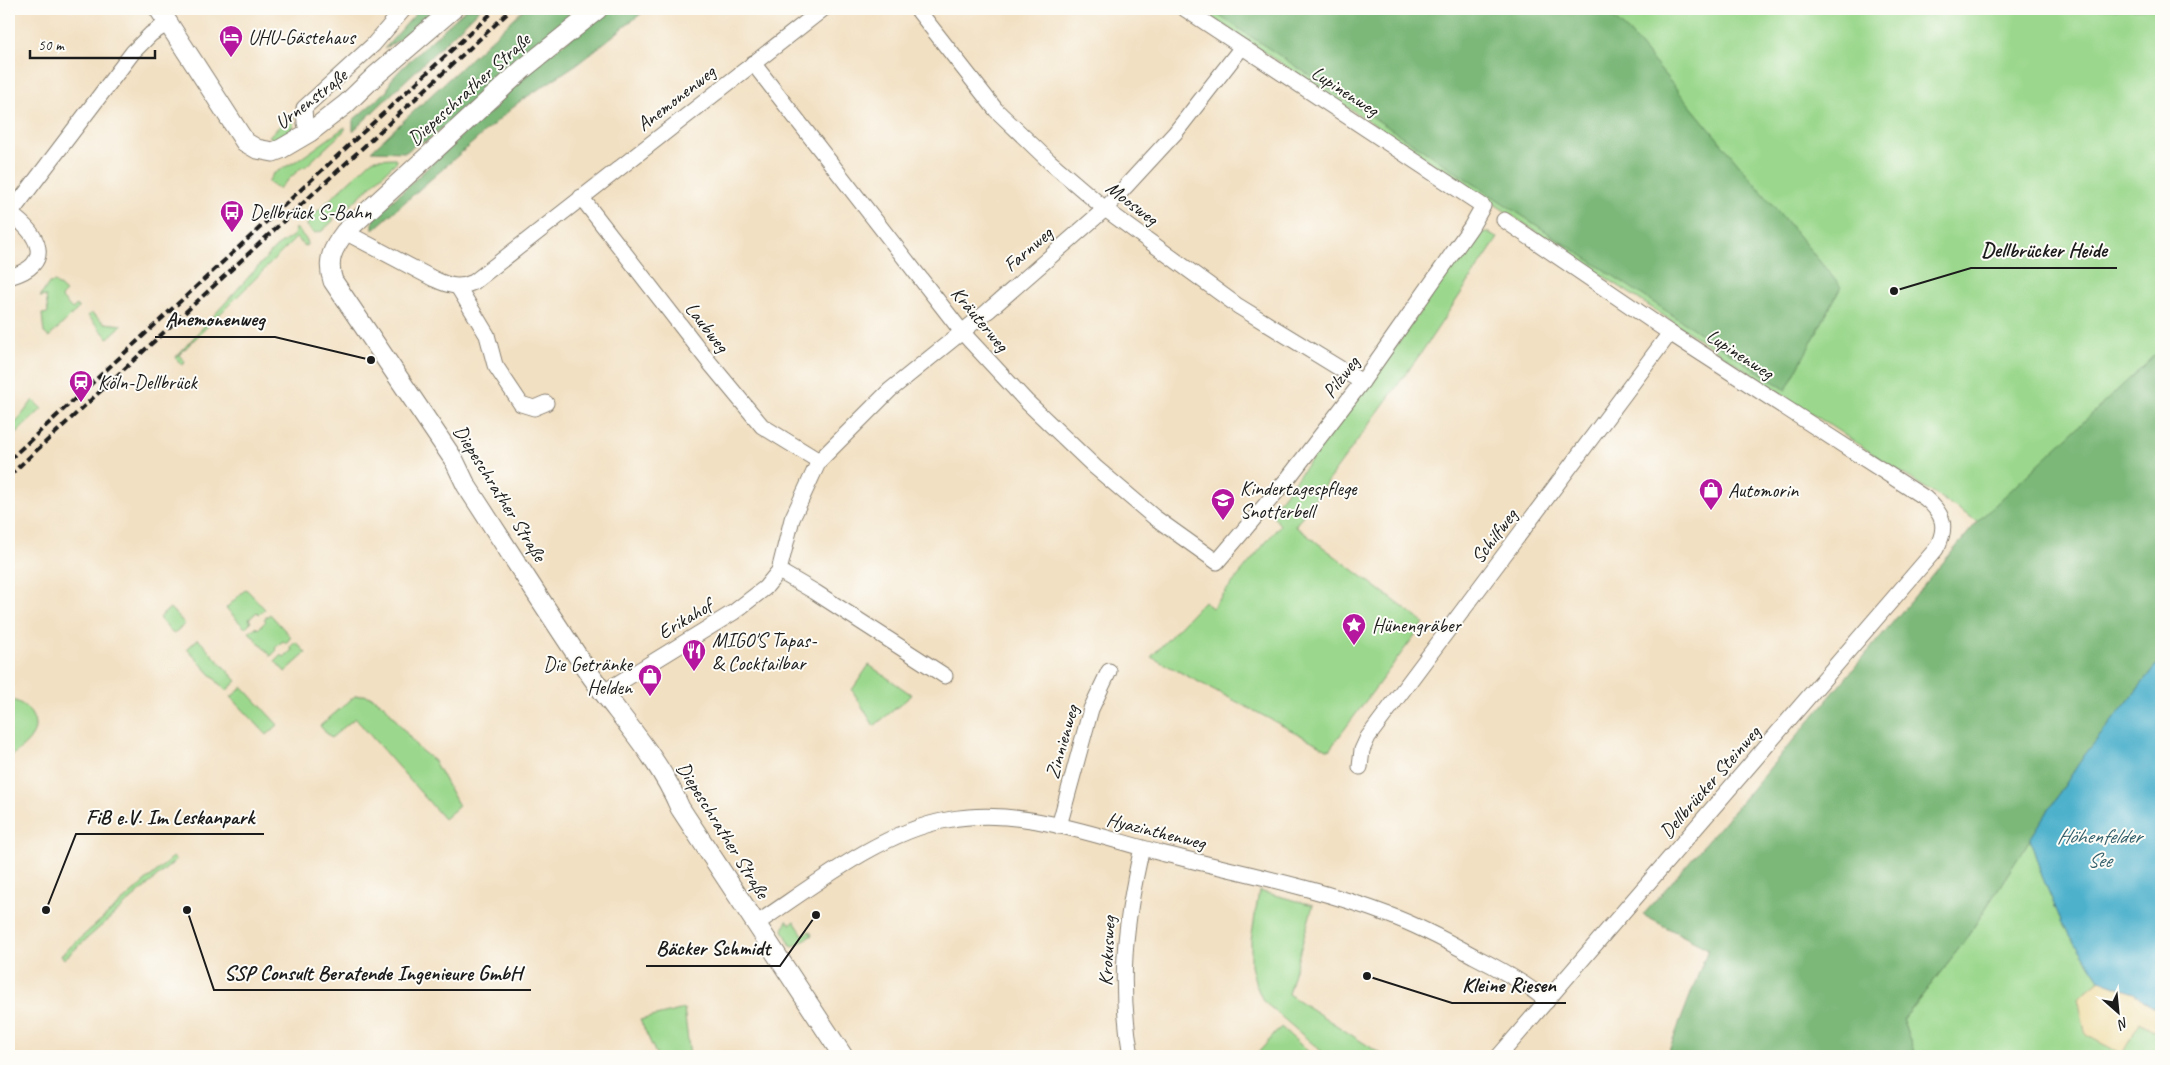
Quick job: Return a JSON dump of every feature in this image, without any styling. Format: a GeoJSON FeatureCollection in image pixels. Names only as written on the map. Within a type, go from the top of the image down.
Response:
{"type":"FeatureCollection","features":[{"type":"Feature","properties":{"kind":"street"},"geometry":{"type":"LineString","coordinates":[[310,132],[304,123],[304,108],[373,45],[404,9]]}},
{"type":"Feature","properties":{"kind":"street","name":"Urnenstraße"},"geometry":{"type":"LineString","coordinates":[[164,16],[245,142],[259,150],[273,152],[282,149],[310,132],[346,104],[452,9]]}},
{"type":"Feature","properties":{"kind":"street","name":"Diepeschrather Straße"},"geometry":{"type":"LineString","coordinates":[[598,9],[523,69],[345,232],[334,247],[330,260],[330,270],[333,281],[454,460],[466,485],[672,791],[680,808],[843,1056]]}},
{"type":"Feature","properties":{"kind":"street","name":"Anemonenweg"},"geometry":{"type":"LineString","coordinates":[[458,287],[474,282],[823,9]]}},
{"type":"Feature","properties":{"kind":"street","name":"Moosweg"},"geometry":{"type":"LineString","coordinates":[[917,9],[996,110],[1049,161],[1105,209],[1238,306],[1362,382]]}},
{"type":"Feature","properties":{"kind":"street","name":"Lupinenweg"},"geometry":{"type":"LineString","coordinates":[[1185,9],[1483,206]]}},
{"type":"Feature","properties":{"kind":"street"},"geometry":{"type":"LineString","coordinates":[[9,277],[26,271],[34,263],[38,252],[35,238],[26,226],[9,213],[164,16]]}},
{"type":"Feature","properties":{"kind":"street","name":"Farnweg"},"geometry":{"type":"LineString","coordinates":[[819,461],[890,390],[962,332],[1105,209],[1175,133],[1242,47]]}},
{"type":"Feature","properties":{"kind":"street","name":"Kräuterweg"},"geometry":{"type":"LineString","coordinates":[[753,63],[962,332],[1027,402],[1095,467],[1154,517],[1217,562]]}},
{"type":"Feature","properties":{"kind":"street","name":"Laubweg"},"geometry":{"type":"LineString","coordinates":[[581,197],[709,362],[762,426],[819,461]]}},
{"type":"Feature","properties":{"kind":"street","name":"Pilzweg"},"geometry":{"type":"LineString","coordinates":[[1217,562],[1289,477],[1362,382],[1471,227],[1483,206]]}},
{"type":"Feature","properties":{"kind":"street","name":"Lupinenweg"},"geometry":{"type":"LineString","coordinates":[[1504,220],[1670,333],[1925,498],[1937,508],[1942,518],[1943,529]]}},
{"type":"Feature","properties":{"kind":"street"},"geometry":{"type":"LineString","coordinates":[[345,232],[434,279],[458,287],[487,335],[496,366],[521,404],[534,408],[546,403]]}},
{"type":"Feature","properties":{"kind":"street","name":"Schilfweg"},"geometry":{"type":"LineString","coordinates":[[1360,767],[1362,750],[1368,737],[1670,333]]}},
{"type":"Feature","properties":{"kind":"street","name":"Erikahof"},"geometry":{"type":"LineString","coordinates":[[604,692],[734,612],[766,588],[779,571],[792,519],[819,461]]}},
{"type":"Feature","properties":{"kind":"street","name":"Dellbrücker Steinweg"},"geometry":{"type":"LineString","coordinates":[[1499,1056],[1936,549],[1943,529]]}},
{"type":"Feature","properties":{"kind":"street"},"geometry":{"type":"LineString","coordinates":[[779,571],[945,676]]}},
{"type":"Feature","properties":{"kind":"street","name":"Zinnienweg"},"geometry":{"type":"LineString","coordinates":[[1059,826],[1091,709],[1109,671]]}},
{"type":"Feature","properties":{"kind":"street","name":"Hyazinthenweg"},"geometry":{"type":"LineString","coordinates":[[756,924],[883,843],[926,824],[953,819],[991,816],[1016,818],[1059,826],[1337,898],[1388,915],[1416,926],[1480,958],[1512,976],[1547,1001]]}},
{"type":"Feature","properties":{"kind":"street","name":"Krokusweg"},"geometry":{"type":"LineString","coordinates":[[1131,1056],[1125,1007],[1124,958],[1130,902],[1142,848]]}},
{"type":"Feature","properties":{"kind":"green space"},"geometry":{"type":"Polygon","coordinates":[[[420,9],[438,9],[409,34],[384,49],[420,9]]]}},
{"type":"Feature","properties":{"kind":"green space"},"geometry":{"type":"Polygon","coordinates":[[[466,9],[480,9],[353,131],[353,120],[387,91],[391,80],[403,67],[466,9]]]}},
{"type":"Feature","properties":{"kind":"green space"},"geometry":{"type":"Polygon","coordinates":[[[524,9],[579,9],[427,141],[418,143],[406,152],[371,151],[524,9]]]}},
{"type":"Feature","properties":{"kind":"green space"},"geometry":{"type":"Polygon","coordinates":[[[609,9],[647,9],[580,62],[519,102],[373,230],[373,219],[541,61],[609,9]]]}},
{"type":"Feature","properties":{"kind":"green space"},"geometry":{"type":"Polygon","coordinates":[[[1199,9],[2161,9],[2161,425],[2019,548],[1905,475],[1199,9]]]}},
{"type":"Feature","properties":{"kind":"green space"},"geometry":{"type":"Polygon","coordinates":[[[1209,9],[1603,9],[1629,32],[1841,287],[1786,390],[1209,9]]]}},
{"type":"Feature","properties":{"kind":"green space"},"geometry":{"type":"Polygon","coordinates":[[[294,113],[293,132],[274,141],[269,136],[294,113]]]}},
{"type":"Feature","properties":{"kind":"green space"},"geometry":{"type":"Polygon","coordinates":[[[345,127],[345,130],[278,189],[268,182],[273,174],[303,157],[345,127]]]}},
{"type":"Feature","properties":{"kind":"green space"},"geometry":{"type":"Polygon","coordinates":[[[394,158],[397,161],[341,214],[338,211],[332,217],[334,220],[322,231],[314,233],[307,226],[308,220],[371,161],[394,158]]]}},
{"type":"Feature","properties":{"kind":"green space"},"geometry":{"type":"Polygon","coordinates":[[[296,228],[306,239],[307,245],[305,246],[296,238],[179,355],[185,362],[183,365],[175,358],[276,247],[294,235],[296,228]]]}},
{"type":"Feature","properties":{"kind":"green space"},"geometry":{"type":"Polygon","coordinates":[[[1488,232],[1498,238],[1421,353],[1295,526],[1424,623],[1329,750],[1151,657],[1204,601],[1212,608],[1280,525],[1270,512],[1374,376],[1473,235],[1488,232]]]}},
{"type":"Feature","properties":{"kind":"green space"},"geometry":{"type":"Polygon","coordinates":[[[55,282],[66,292],[61,297],[72,309],[77,305],[79,308],[49,337],[44,333],[42,314],[48,313],[46,296],[40,297],[49,283],[55,282]]]}},
{"type":"Feature","properties":{"kind":"green space"},"geometry":{"type":"Polygon","coordinates":[[[91,313],[105,323],[122,325],[108,338],[88,316],[91,313]]]}},
{"type":"Feature","properties":{"kind":"green space"},"geometry":{"type":"Polygon","coordinates":[[[2161,349],[2161,660],[2083,757],[1964,942],[1903,1020],[1915,1056],[1667,1056],[1708,949],[1643,915],[1742,801],[1978,521],[2161,349]]]}},
{"type":"Feature","properties":{"kind":"green space"},"geometry":{"type":"Polygon","coordinates":[[[33,400],[42,409],[9,440],[9,432],[33,400]]]}},
{"type":"Feature","properties":{"kind":"green space"},"geometry":{"type":"Polygon","coordinates":[[[246,589],[265,609],[259,614],[257,612],[249,619],[251,622],[245,628],[226,608],[246,589]]]}},
{"type":"Feature","properties":{"kind":"green space"},"geometry":{"type":"Polygon","coordinates":[[[170,608],[185,624],[173,634],[159,618],[170,608]]]}},
{"type":"Feature","properties":{"kind":"green space"},"geometry":{"type":"Polygon","coordinates":[[[270,614],[291,637],[286,643],[283,641],[275,648],[277,650],[271,656],[249,632],[256,627],[258,629],[266,621],[264,619],[270,614]]]}},
{"type":"Feature","properties":{"kind":"green space"},"geometry":{"type":"Polygon","coordinates":[[[198,639],[237,681],[226,691],[187,649],[198,639]]]}},
{"type":"Feature","properties":{"kind":"green space"},"geometry":{"type":"Polygon","coordinates":[[[296,642],[306,653],[285,672],[275,661],[281,655],[284,657],[292,650],[290,647],[296,642]]]}},
{"type":"Feature","properties":{"kind":"green space"},"geometry":{"type":"Polygon","coordinates":[[[869,665],[912,695],[874,726],[852,690],[869,665]]]}},
{"type":"Feature","properties":{"kind":"green space"},"geometry":{"type":"Polygon","coordinates":[[[243,687],[278,725],[267,735],[231,697],[243,687]]]}},
{"type":"Feature","properties":{"kind":"green space"},"geometry":{"type":"Polygon","coordinates":[[[364,695],[372,697],[386,707],[418,748],[434,761],[459,806],[444,819],[355,718],[331,738],[320,726],[355,696],[364,695]]]}},
{"type":"Feature","properties":{"kind":"green space"},"geometry":{"type":"Polygon","coordinates":[[[9,700],[26,707],[33,718],[35,730],[25,745],[9,758],[9,700]]]}},
{"type":"Feature","properties":{"kind":"green space"},"geometry":{"type":"Polygon","coordinates":[[[2030,839],[2042,876],[2062,923],[2100,980],[2078,998],[2140,1022],[2161,1035],[2161,1056],[1915,1056],[1903,1020],[1964,942],[2030,839]]]}},
{"type":"Feature","properties":{"kind":"green space"},"geometry":{"type":"Polygon","coordinates":[[[173,857],[176,860],[64,959],[61,955],[173,857]]]}},
{"type":"Feature","properties":{"kind":"green space"},"geometry":{"type":"Polygon","coordinates":[[[1259,891],[1313,905],[1288,994],[1384,1056],[1327,1056],[1263,1001],[1251,966],[1251,940],[1259,891]]]}},
{"type":"Feature","properties":{"kind":"green space"},"geometry":{"type":"Polygon","coordinates":[[[787,920],[790,924],[794,921],[803,935],[810,931],[812,935],[793,947],[791,946],[783,930],[787,920]]]}},
{"type":"Feature","properties":{"kind":"green space"},"geometry":{"type":"Polygon","coordinates":[[[684,1009],[690,1056],[657,1056],[640,1020],[684,1009]]]}},
{"type":"Feature","properties":{"kind":"green space"},"geometry":{"type":"Polygon","coordinates":[[[1281,1027],[1313,1056],[1260,1056],[1257,1054],[1281,1027]]]}},
{"type":"Feature","properties":{"kind":"sand"},"geometry":{"type":"Polygon","coordinates":[[[2100,980],[2134,993],[2161,1013],[2161,1035],[2140,1022],[2122,1054],[2086,1035],[2078,998],[2100,980]]]}},
{"type":"Feature","properties":{"kind":"water","name":"Höhenfelder See"},"geometry":{"type":"Polygon","coordinates":[[[2161,660],[2161,1013],[2134,993],[2100,980],[2062,923],[2042,876],[2030,839],[2083,757],[2161,660]]]}},
{"type":"Feature","properties":{"kind":"railway"},"geometry":{"type":"LineString","coordinates":[[9,460],[496,9]]}},
{"type":"Feature","properties":{"kind":"railway"},"geometry":{"type":"LineString","coordinates":[[9,476],[512,9]]}},
{"type":"Feature","properties":{"kind":"place","name":"UHU-Gästehaus"},"geometry":{"type":"Point","coordinates":[231,58]}},
{"type":"Feature","properties":{"kind":"place","name":"Dellbrück S-Bahn"},"geometry":{"type":"Point","coordinates":[232,233]}},
{"type":"Feature","properties":{"kind":"place","name":"Dellbrücker Heide"},"geometry":{"type":"Point","coordinates":[1894,291]}},
{"type":"Feature","properties":{"kind":"place","name":"Anemonenweg"},"geometry":{"type":"Point","coordinates":[371,360]}},
{"type":"Feature","properties":{"kind":"place","name":"Köln-Dellbrück"},"geometry":{"type":"Point","coordinates":[81,403]}},
{"type":"Feature","properties":{"kind":"place","name":"Automorin"},"geometry":{"type":"Point","coordinates":[1711,511]}},
{"type":"Feature","properties":{"kind":"place","name":"Kindertagespflege Snotterbell"},"geometry":{"type":"Point","coordinates":[1223,521]}},
{"type":"Feature","properties":{"kind":"place","name":"Hünengräber"},"geometry":{"type":"Point","coordinates":[1354,646]}},
{"type":"Feature","properties":{"kind":"place","name":"MIGO'S Tapas- & Cocktailbar"},"geometry":{"type":"Point","coordinates":[694,672]}},
{"type":"Feature","properties":{"kind":"place","name":"Die Getränke Helden"},"geometry":{"type":"Point","coordinates":[650,697]}},
{"type":"Feature","properties":{"kind":"place","name":"FiB e.V. Im Leskanpark"},"geometry":{"type":"Point","coordinates":[46,910]}},
{"type":"Feature","properties":{"kind":"place","name":"SSP Consult Beratende Ingenieure GmbH"},"geometry":{"type":"Point","coordinates":[187,910]}},
{"type":"Feature","properties":{"kind":"place","name":"Bäcker Schmidt"},"geometry":{"type":"Point","coordinates":[816,915]}},
{"type":"Feature","properties":{"kind":"place","name":"Kleine Riesen"},"geometry":{"type":"Point","coordinates":[1367,976]}}]}
